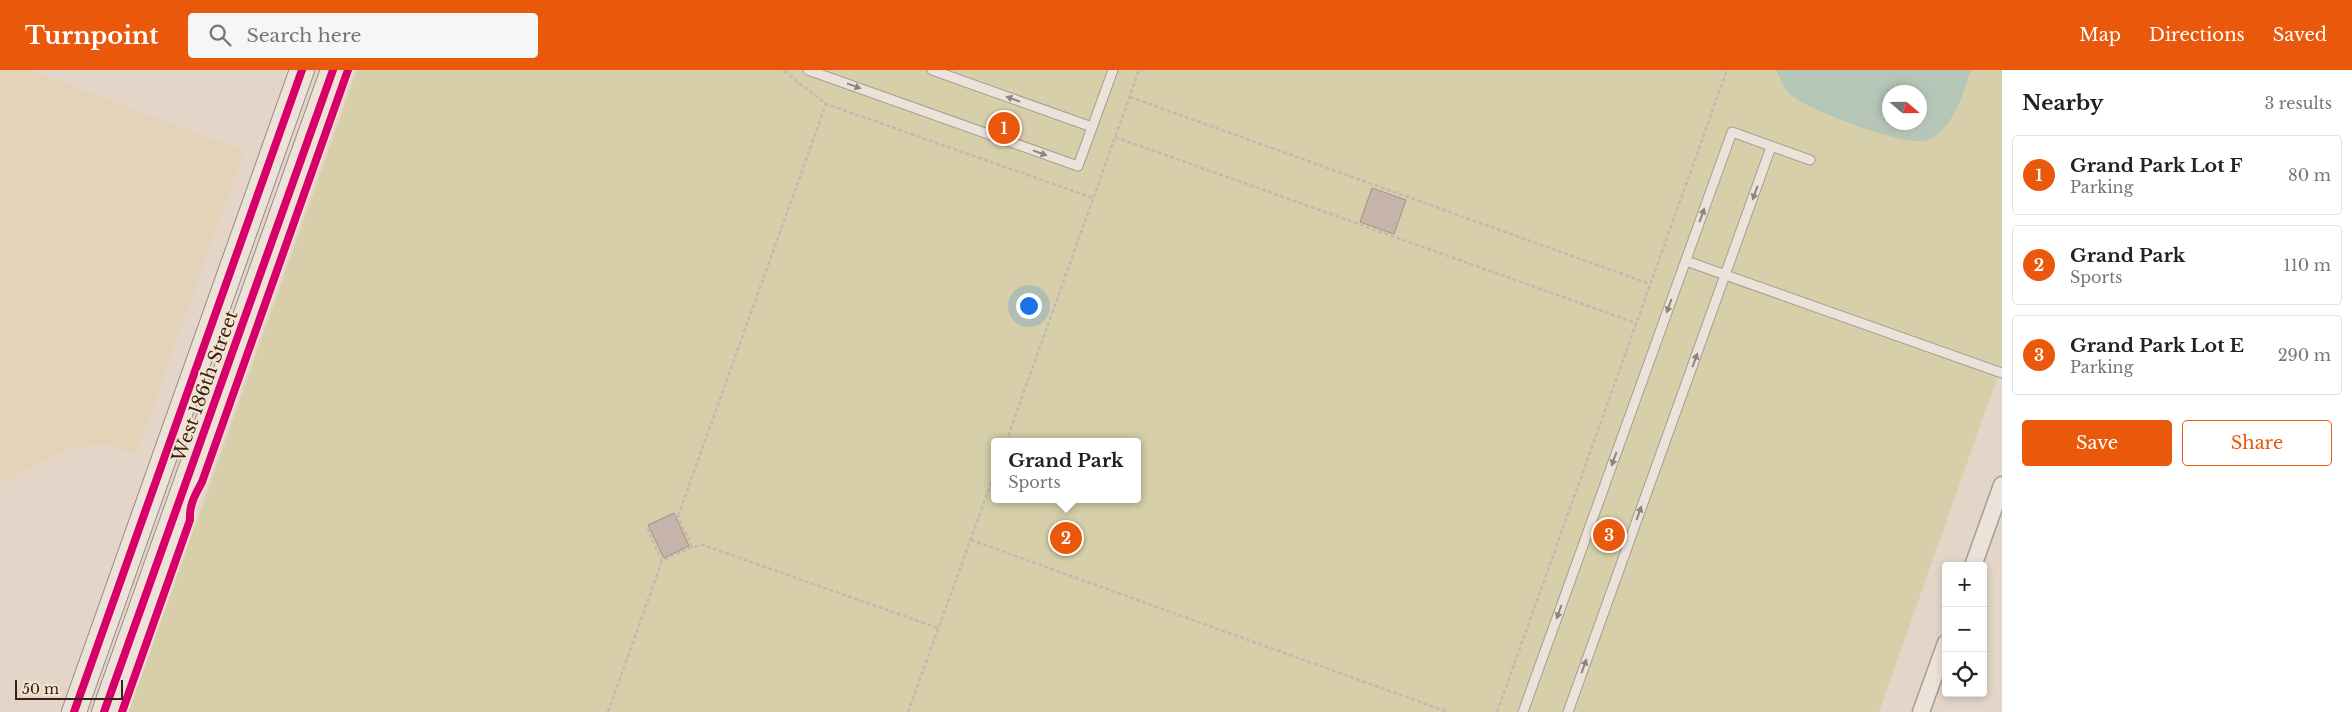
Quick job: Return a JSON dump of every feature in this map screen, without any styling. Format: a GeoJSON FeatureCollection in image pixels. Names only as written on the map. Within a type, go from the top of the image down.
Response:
{"type":"FeatureCollection","features":[{"type":"Feature","properties":{"kind":"street","name":"West 186th Street"},"geometry":{"type":"LineString","coordinates":[[74,712],[302,70]]}},
{"type":"Feature","properties":{"kind":"street","name":"West 186th Street"},"geometry":{"type":"LineString","coordinates":[[104,712],[333,70]]}},
{"type":"Feature","properties":{"kind":"street"},"geometry":{"type":"LineString","coordinates":[[1974,562],[2002,485]]}},
{"type":"Feature","properties":{"kind":"street"},"geometry":{"type":"LineString","coordinates":[[1921,712],[1943,652]]}},
{"type":"Feature","properties":{"kind":"lane"},"geometry":{"type":"LineString","coordinates":[[808,70],[1078,166],[1113,70]]}},
{"type":"Feature","properties":{"kind":"lane"},"geometry":{"type":"LineString","coordinates":[[932,70],[1092,127]]}},
{"type":"Feature","properties":{"kind":"lane"},"geometry":{"type":"LineString","coordinates":[[1523,712],[1732,132],[1810,160]]}},
{"type":"Feature","properties":{"kind":"lane"},"geometry":{"type":"LineString","coordinates":[[1568,712],[1771,147]]}},
{"type":"Feature","properties":{"kind":"lane"},"geometry":{"type":"LineString","coordinates":[[1686,260],[2002,373]]}},
{"type":"Feature","properties":{"kind":"path"},"geometry":{"type":"LineString","coordinates":[[784,70],[826,104],[1093,198]]}},
{"type":"Feature","properties":{"kind":"path"},"geometry":{"type":"LineString","coordinates":[[1007,438],[1139,70]]}},
{"type":"Feature","properties":{"kind":"path"},"geometry":{"type":"LineString","coordinates":[[1497,712],[1727,70]]}},
{"type":"Feature","properties":{"kind":"path"},"geometry":{"type":"LineString","coordinates":[[1130,97],[1650,284]]}},
{"type":"Feature","properties":{"kind":"path"},"geometry":{"type":"LineString","coordinates":[[692,547],[678,516],[826,104]]}},
{"type":"Feature","properties":{"kind":"path"},"geometry":{"type":"LineString","coordinates":[[1115,137],[1636,323]]}},
{"type":"Feature","properties":{"kind":"path"},"geometry":{"type":"LineString","coordinates":[[908,712],[991,483]]}},
{"type":"Feature","properties":{"kind":"path"},"geometry":{"type":"LineString","coordinates":[[608,712],[662,561],[648,530],[678,516]]}},
{"type":"Feature","properties":{"kind":"path"},"geometry":{"type":"LineString","coordinates":[[971,540],[1448,712]]}},
{"type":"Feature","properties":{"kind":"path"},"geometry":{"type":"LineString","coordinates":[[662,561],[692,547],[702,545],[938,628]]}},
{"type":"Feature","properties":{"kind":"shaded area"},"geometry":{"type":"Polygon","coordinates":[[[0,70],[31,70],[244,151],[136,454],[105,445],[71,447],[0,484],[0,70]]]}},
{"type":"Feature","properties":{"kind":"shaded area"},"geometry":{"type":"Polygon","coordinates":[[[357,70],[2002,70],[2002,364],[1879,712],[129,712],[357,70]]]}},
{"type":"Feature","properties":{"kind":"shaded area"},"geometry":{"type":"Polygon","coordinates":[[[1776,70],[1971,70],[1961,100],[1945,127],[1928,140],[1917,141],[1882,134],[1840,119],[1805,104],[1795,98],[1784,86],[1776,70]]]}},
{"type":"Feature","properties":{"kind":"building"},"geometry":{"type":"Polygon","coordinates":[[[1372,188],[1406,200],[1394,234],[1360,222],[1372,188]]]}},
{"type":"Feature","properties":{"kind":"building"},"geometry":{"type":"Polygon","coordinates":[[[674,513],[689,546],[664,558],[648,525],[674,513]]]}},
{"type":"Feature","properties":{"kind":"cycle path"},"geometry":{"type":"LineString","coordinates":[[74,712],[302,70]]}},
{"type":"Feature","properties":{"kind":"cycle path"},"geometry":{"type":"LineString","coordinates":[[104,712],[333,70]]}},
{"type":"Feature","properties":{"kind":"cycle path"},"geometry":{"type":"LineString","coordinates":[[122,712],[190,520],[193,500],[202,482],[348,70]]}},
{"type":"Feature","properties":{"kind":"place","name":"Grand Park Lot F"},"geometry":{"type":"Point","coordinates":[1004,128]}},
{"type":"Feature","properties":{"kind":"place","name":"Grand Park Lot E"},"geometry":{"type":"Point","coordinates":[1609,535]}},
{"type":"Feature","properties":{"kind":"place","name":"Grand Park"},"geometry":{"type":"Point","coordinates":[1066,538]}}]}
